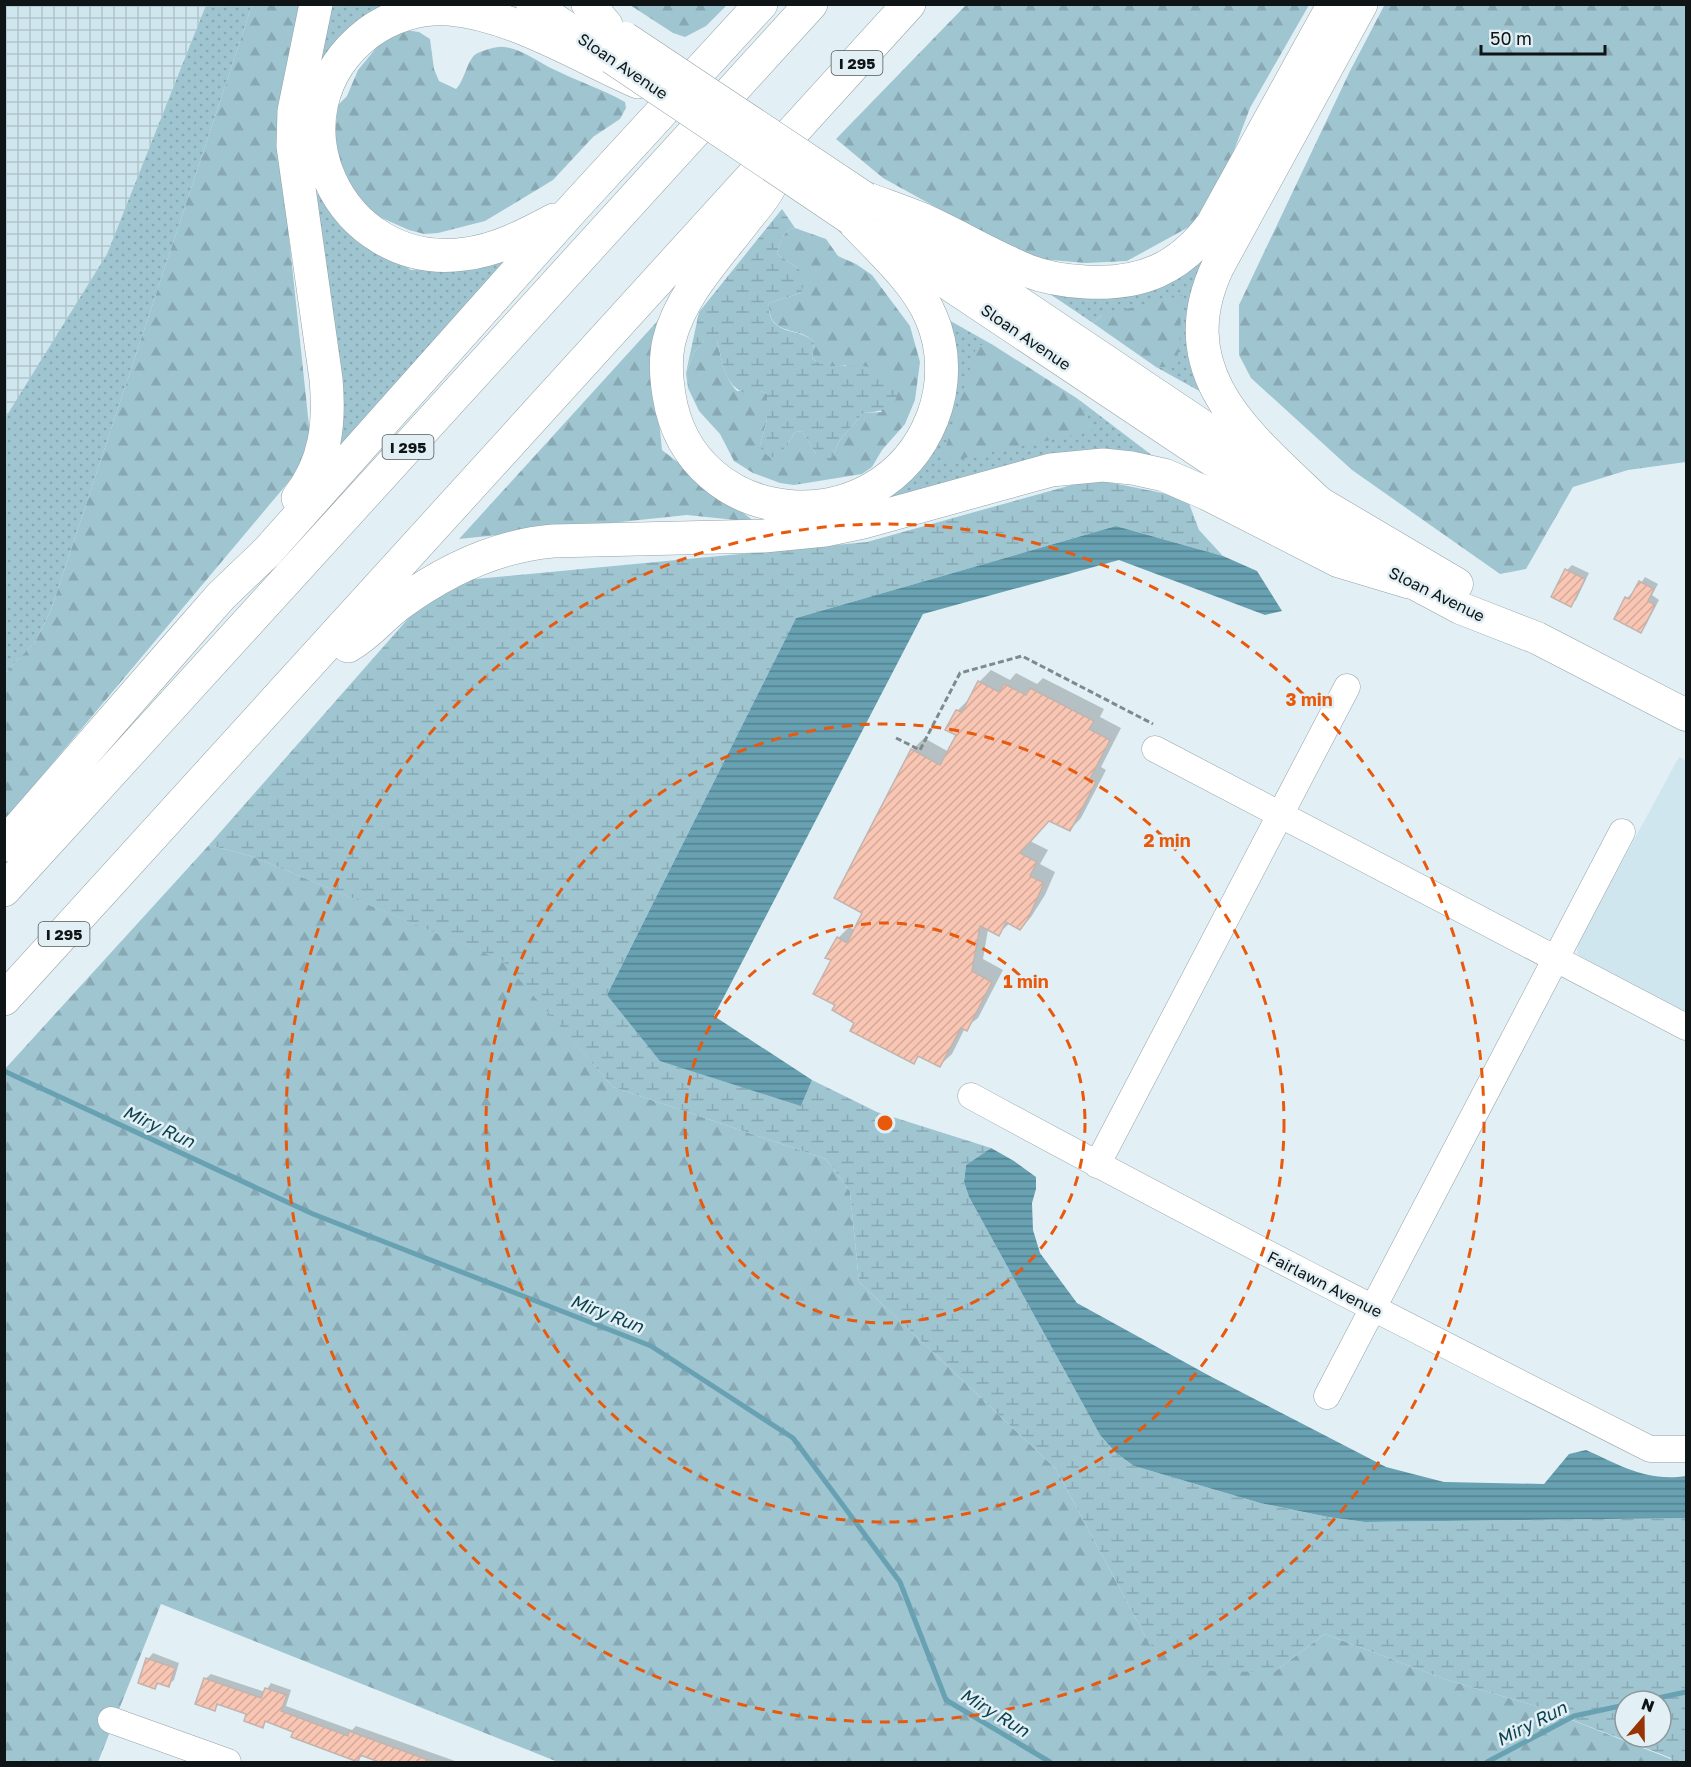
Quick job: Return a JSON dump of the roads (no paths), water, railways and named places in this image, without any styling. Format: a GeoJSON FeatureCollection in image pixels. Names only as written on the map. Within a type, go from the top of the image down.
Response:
{"type":"FeatureCollection","features":[{"type":"Feature","properties":{"kind":"highway"},"geometry":{"type":"LineString","coordinates":[[4,845],[221,596],[310,481],[319,461],[326,436],[328,412],[326,379],[293,146],[294,111],[316,4]]}},
{"type":"Feature","properties":{"kind":"highway"},"geometry":{"type":"LineString","coordinates":[[221,596],[267,552],[569,213],[761,4]]}},
{"type":"Feature","properties":{"kind":"highway","name":"I 295"},"geometry":{"type":"LineString","coordinates":[[4,890],[811,4]]}},
{"type":"Feature","properties":{"kind":"highway","name":"I 295"},"geometry":{"type":"LineString","coordinates":[[4,999],[909,4]]}},
{"type":"Feature","properties":{"kind":"highway"},"geometry":{"type":"LineString","coordinates":[[858,209],[920,219],[994,256],[1046,277],[1076,282],[1104,283],[1131,280],[1154,274],[1185,255],[1212,225],[1334,4]]}},
{"type":"Feature","properties":{"kind":"highway"},"geometry":{"type":"LineString","coordinates":[[1322,506],[1255,440],[1230,411],[1206,362],[1202,340],[1202,319],[1207,292],[1218,266],[1361,4]]}},
{"type":"Feature","properties":{"kind":"highway"},"geometry":{"type":"LineString","coordinates":[[569,213],[500,246],[471,253],[432,255],[393,245],[376,236],[356,219],[339,199],[322,159],[319,142],[320,116],[323,99],[337,68],[358,41],[394,18],[427,10],[463,11],[607,39],[662,92]]}},
{"type":"Feature","properties":{"kind":"highway"},"geometry":{"type":"LineString","coordinates":[[804,122],[767,192],[695,286],[673,329],[667,353],[666,381],[670,404],[689,447],[706,468],[720,479],[738,491],[761,501],[796,507],[822,506],[851,499],[875,488],[898,471],[916,451],[924,439],[934,414],[940,390],[942,365],[939,342],[931,316],[858,209]]}},
{"type":"Feature","properties":{"kind":"highway"},"geometry":{"type":"LineString","coordinates":[[307,668],[360,640],[395,607],[428,584],[465,565],[502,550],[553,541],[764,536],[825,531],[1051,470],[1087,465],[1132,468],[1164,475],[1208,494],[1339,561],[1409,582]]}},
{"type":"Feature","properties":{"kind":"main road","name":"Sloan Avenue"},"geometry":{"type":"LineString","coordinates":[[532,4],[607,39],[858,209],[1302,522],[1460,608],[1538,638]]}},
{"type":"Feature","properties":{"kind":"main road","name":"Sloan Avenue"},"geometry":{"type":"LineString","coordinates":[[575,4],[607,39]]}},
{"type":"Feature","properties":{"kind":"main road","name":"Sloan Avenue"},"geometry":{"type":"LineString","coordinates":[[662,92],[858,209],[1322,506],[1465,589],[1538,638],[1686,715]]}},
{"type":"Feature","properties":{"kind":"street"},"geometry":{"type":"LineString","coordinates":[[1097,1165],[1347,687]]}},
{"type":"Feature","properties":{"kind":"street"},"geometry":{"type":"LineString","coordinates":[[1155,749],[1555,960],[1686,1025]]}},
{"type":"Feature","properties":{"kind":"street"},"geometry":{"type":"LineString","coordinates":[[1328,1396],[1622,832]]}},
{"type":"Feature","properties":{"kind":"street","name":"Fairlawn Avenue"},"geometry":{"type":"LineString","coordinates":[[971,1096],[1097,1165],[1373,1309],[1650,1449],[1686,1449]]}},
{"type":"Feature","properties":{"kind":"street"},"geometry":{"type":"LineString","coordinates":[[111,1720],[201,1758],[228,1762]]}},
{"type":"Feature","properties":{"kind":"waterway","name":"Miry Run"},"geometry":{"type":"LineString","coordinates":[[4,1071],[313,1214],[651,1346],[793,1438],[900,1582],[946,1700],[1050,1762]]}},
{"type":"Feature","properties":{"kind":"waterway","name":"Miry Run"},"geometry":{"type":"LineString","coordinates":[[1673,1695],[1686,1692]]}},
{"type":"Feature","properties":{"kind":"waterway","name":"Miry Run"},"geometry":{"type":"LineString","coordinates":[[1487,1762],[1574,1716],[1613,1708]]}}]}
